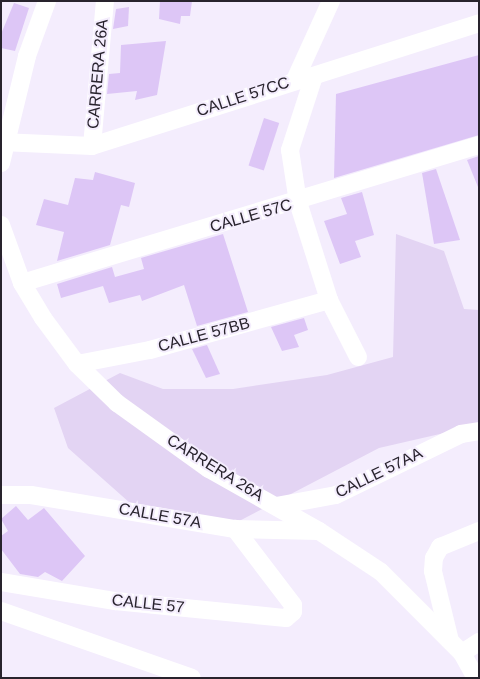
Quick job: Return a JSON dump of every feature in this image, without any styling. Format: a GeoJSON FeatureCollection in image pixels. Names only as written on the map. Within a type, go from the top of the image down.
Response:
{"type":"FeatureCollection","features":[{"type":"Feature","properties":{"kind":"street"},"geometry":{"type":"LineString","coordinates":[[1,163],[3,143],[27,56],[47,1]]}},
{"type":"Feature","properties":{"kind":"street","name":"CARRERA 26A"},"geometry":{"type":"LineString","coordinates":[[92,146],[105,1]]}},
{"type":"Feature","properties":{"kind":"street"},"geometry":{"type":"LineString","coordinates":[[295,80],[331,1]]}},
{"type":"Feature","properties":{"kind":"street","name":"CALLE 57CC"},"geometry":{"type":"LineString","coordinates":[[3,143],[92,146],[479,23]]}},
{"type":"Feature","properties":{"kind":"street"},"geometry":{"type":"LineString","coordinates":[[314,76],[291,135],[298,202],[329,300],[358,357]]}},
{"type":"Feature","properties":{"kind":"street","name":"CALLE 57C"},"geometry":{"type":"LineString","coordinates":[[22,283],[298,202],[479,145]]}},
{"type":"Feature","properties":{"kind":"street","name":"CARRERA 26A"},"geometry":{"type":"LineString","coordinates":[[1,225],[22,283],[77,364],[117,404],[209,469],[319,531],[381,572],[456,647],[476,674]]}},
{"type":"Feature","properties":{"kind":"street","name":"CALLE 57BB"},"geometry":{"type":"LineString","coordinates":[[77,364],[150,350],[329,300]]}},
{"type":"Feature","properties":{"kind":"street","name":"CALLE 57AA"},"geometry":{"type":"LineString","coordinates":[[276,506],[336,495],[461,434],[479,431]]}},
{"type":"Feature","properties":{"kind":"street","name":"CALLE 57A"},"geometry":{"type":"LineString","coordinates":[[1,495],[31,495],[235,529],[319,531]]}},
{"type":"Feature","properties":{"kind":"street","name":"CALLE 57"},"geometry":{"type":"LineString","coordinates":[[1,582],[115,601],[270,618],[286,618],[293,612],[288,598],[235,529]]}},
{"type":"Feature","properties":{"kind":"street"},"geometry":{"type":"LineString","coordinates":[[479,531],[440,547],[434,558],[433,571],[456,647],[479,642]]}},
{"type":"Feature","properties":{"kind":"street"},"geometry":{"type":"LineString","coordinates":[[1,610],[192,678]]}},
{"type":"Feature","properties":{"kind":"shaded area"},"geometry":{"type":"Polygon","coordinates":[[[396,234],[444,251],[464,309],[479,310],[479,425],[379,448],[222,530],[139,511],[68,448],[54,408],[120,373],[163,389],[233,389],[327,375],[393,357],[396,234]]]}},
{"type":"Feature","properties":{"kind":"building"},"geometry":{"type":"Polygon","coordinates":[[[160,1],[192,1],[190,16],[181,16],[180,24],[159,19],[160,1]]]}},
{"type":"Feature","properties":{"kind":"building"},"geometry":{"type":"Polygon","coordinates":[[[14,3],[29,8],[15,51],[1,48],[1,34],[14,3]]]}},
{"type":"Feature","properties":{"kind":"building"},"geometry":{"type":"Polygon","coordinates":[[[129,7],[128,26],[113,29],[116,9],[129,7]]]}},
{"type":"Feature","properties":{"kind":"building"},"geometry":{"type":"Polygon","coordinates":[[[166,41],[157,95],[135,100],[137,91],[107,94],[109,74],[120,73],[121,45],[166,41]]]}},
{"type":"Feature","properties":{"kind":"building"},"geometry":{"type":"Polygon","coordinates":[[[479,55],[479,135],[334,178],[336,94],[479,55]]]}},
{"type":"Feature","properties":{"kind":"building"},"geometry":{"type":"Polygon","coordinates":[[[264,118],[279,123],[264,170],[249,166],[264,118]]]}},
{"type":"Feature","properties":{"kind":"building"},"geometry":{"type":"Polygon","coordinates":[[[479,156],[479,187],[478,187],[467,160],[479,156]]]}},
{"type":"Feature","properties":{"kind":"building"},"geometry":{"type":"Polygon","coordinates":[[[436,169],[460,240],[434,244],[422,173],[436,169]]]}},
{"type":"Feature","properties":{"kind":"building"},"geometry":{"type":"Polygon","coordinates":[[[95,172],[135,183],[129,207],[121,205],[110,245],[57,261],[64,232],[36,225],[44,199],[68,205],[75,178],[93,180],[95,172]]]}},
{"type":"Feature","properties":{"kind":"building"},"geometry":{"type":"Polygon","coordinates":[[[362,192],[374,235],[355,241],[361,257],[340,264],[324,221],[347,214],[341,198],[362,192]]]}},
{"type":"Feature","properties":{"kind":"building"},"geometry":{"type":"Polygon","coordinates":[[[223,234],[248,312],[197,326],[184,285],[142,301],[140,295],[109,303],[103,286],[61,298],[57,284],[112,267],[115,277],[144,269],[141,258],[223,234]]]}},
{"type":"Feature","properties":{"kind":"building"},"geometry":{"type":"Polygon","coordinates":[[[304,318],[308,330],[294,335],[299,347],[282,351],[271,327],[304,318]]]}},
{"type":"Feature","properties":{"kind":"building"},"geometry":{"type":"Polygon","coordinates":[[[207,345],[220,374],[206,378],[192,349],[207,345]]]}},
{"type":"Feature","properties":{"kind":"building"},"geometry":{"type":"Polygon","coordinates":[[[16,506],[28,520],[44,508],[85,556],[62,581],[45,572],[38,577],[20,574],[1,549],[1,536],[8,531],[1,519],[16,506]]]}}]}
